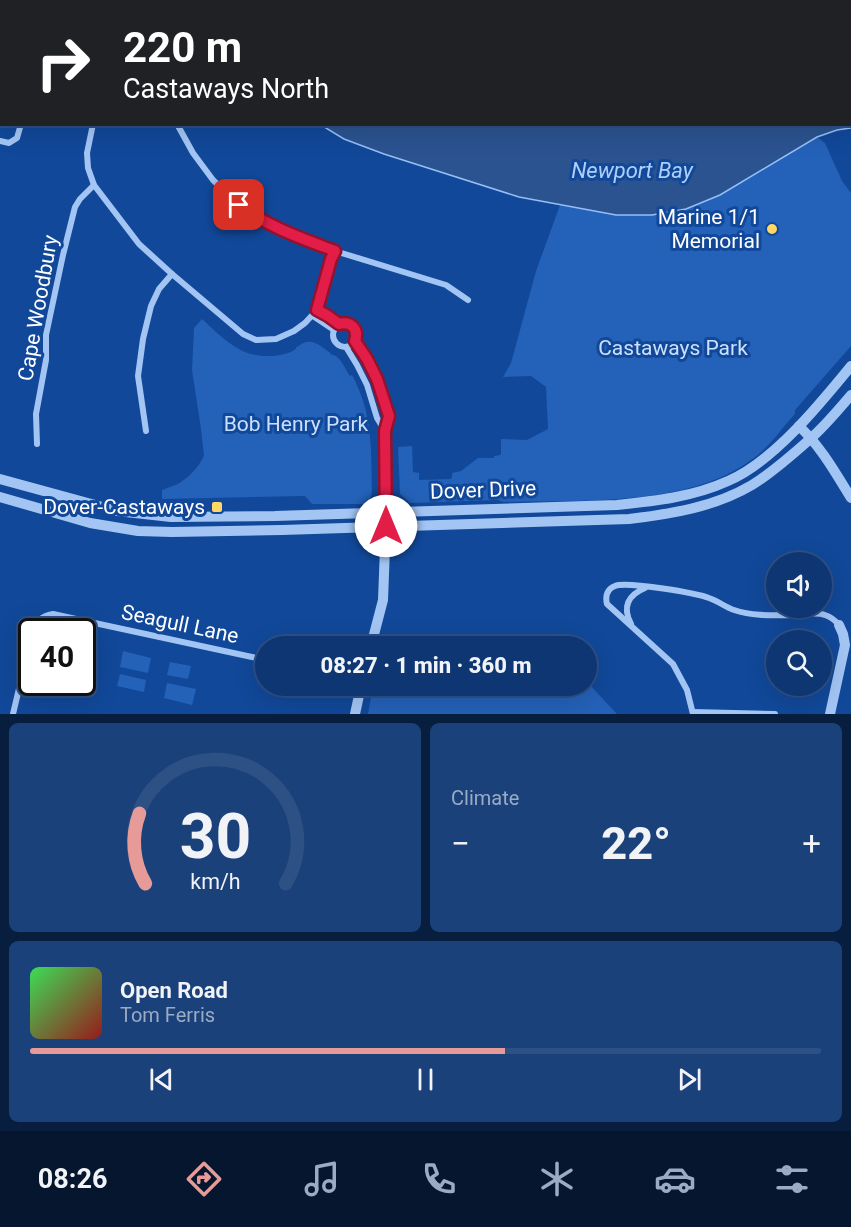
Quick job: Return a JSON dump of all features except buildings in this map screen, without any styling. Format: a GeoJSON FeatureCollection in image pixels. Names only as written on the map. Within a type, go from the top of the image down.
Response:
{"type":"FeatureCollection","features":[{"type":"Feature","properties":{"kind":"street"},"geometry":{"type":"LineString","coordinates":[[0,141],[9,143],[17,138],[20,126]]}},
{"type":"Feature","properties":{"kind":"street"},"geometry":{"type":"LineString","coordinates":[[93,126],[87,153],[88,168],[94,185],[139,244],[243,334],[256,340],[276,339],[306,323],[315,313],[335,251]]}},
{"type":"Feature","properties":{"kind":"street"},"geometry":{"type":"LineString","coordinates":[[178,126],[193,153],[219,186],[239,205],[267,224],[335,251],[446,285],[468,300]]}},
{"type":"Feature","properties":{"kind":"street","name":"Cape Woodbury"},"geometry":{"type":"LineString","coordinates":[[37,444],[36,414],[46,360],[46,334],[58,277],[75,207],[94,185]]}},
{"type":"Feature","properties":{"kind":"street"},"geometry":{"type":"LineString","coordinates":[[146,431],[138,376],[143,339],[150,306],[159,289],[172,274]]}},
{"type":"Feature","properties":{"kind":"street"},"geometry":{"type":"LineString","coordinates":[[315,313],[328,316],[339,324]]}},
{"type":"Feature","properties":{"kind":"street"},"geometry":{"type":"LineString","coordinates":[[315,313],[334,330]]}},
{"type":"Feature","properties":{"kind":"street"},"geometry":{"type":"LineString","coordinates":[[346,347],[355,341],[357,333],[353,326],[346,323],[339,324],[334,330],[333,338],[335,342],[346,347],[367,384],[377,418],[385,431]]}},
{"type":"Feature","properties":{"kind":"street"},"geometry":{"type":"LineString","coordinates":[[355,341],[377,379],[389,416],[385,431],[386,526],[383,600],[374,636]]}},
{"type":"Feature","properties":{"kind":"street","name":"Dover Drive"},"geometry":{"type":"LineString","coordinates":[[0,479],[117,511],[171,517],[617,506],[663,500],[698,492],[730,480],[762,461],[799,426],[851,366]]}},
{"type":"Feature","properties":{"kind":"street"},"geometry":{"type":"LineString","coordinates":[[367,384],[377,379]]}},
{"type":"Feature","properties":{"kind":"street","name":"Dover Drive"},"geometry":{"type":"LineString","coordinates":[[0,497],[90,524],[138,531],[172,532],[629,519],[666,515],[701,506],[750,486],[812,438],[851,395]]}},
{"type":"Feature","properties":{"kind":"street"},"geometry":{"type":"LineString","coordinates":[[799,426],[823,453],[851,498]]}},
{"type":"Feature","properties":{"kind":"street"},"geometry":{"type":"LineString","coordinates":[[0,503],[31,506]]}},
{"type":"Feature","properties":{"kind":"street"},"geometry":{"type":"LineString","coordinates":[[171,517],[172,532]]}},
{"type":"Feature","properties":{"kind":"street"},"geometry":{"type":"LineString","coordinates":[[775,714],[693,713],[687,690],[673,664],[607,604],[605,598],[607,592],[612,586],[621,584],[695,594],[749,614],[765,616],[823,614],[833,618],[843,634],[845,645],[830,714]]}},
{"type":"Feature","properties":{"kind":"street"},"geometry":{"type":"LineString","coordinates":[[633,627],[627,616],[627,606],[630,598],[637,591],[647,587]]}},
{"type":"Feature","properties":{"kind":"street","name":"Seagull Lane"},"geometry":{"type":"LineString","coordinates":[[40,618],[53,614],[72,618]]}},
{"type":"Feature","properties":{"kind":"street","name":"Seagull Lane"},"geometry":{"type":"LineString","coordinates":[[96,623],[255,658]]}},
{"type":"Feature","properties":{"kind":"street"},"geometry":{"type":"LineString","coordinates":[[13,714],[18,693]]}},
{"type":"Feature","properties":{"kind":"street"},"geometry":{"type":"LineString","coordinates":[[355,714],[359,696]]}},
{"type":"Feature","properties":{"kind":"green space","name":"Castaways Park"},"geometry":{"type":"Polygon","coordinates":[[[817,137],[825,143],[842,181],[851,193],[851,346],[763,450],[725,475],[696,486],[632,498],[410,503],[400,494],[398,447],[412,446],[413,472],[419,473],[419,480],[451,479],[452,473],[461,471],[478,458],[494,458],[500,455],[501,439],[527,440],[548,429],[546,387],[531,376],[503,377],[511,363],[536,271],[560,205],[616,215],[652,215],[686,209],[720,195],[817,137]]]}},
{"type":"Feature","properties":{"kind":"green space","name":"Bob Henry Park"},"geometry":{"type":"Polygon","coordinates":[[[202,319],[231,344],[251,354],[278,355],[293,351],[304,343],[312,342],[339,359],[350,376],[352,375],[359,389],[370,431],[372,493],[369,501],[363,504],[312,504],[305,496],[162,499],[162,490],[178,484],[189,476],[204,456],[192,370],[194,328],[202,319]]]}},
{"type":"Feature","properties":{"kind":"green space"},"geometry":{"type":"Polygon","coordinates":[[[123,651],[151,658],[148,673],[120,667],[123,651]]]}},
{"type":"Feature","properties":{"kind":"green space"},"geometry":{"type":"Polygon","coordinates":[[[170,662],[191,666],[188,679],[167,675],[170,662]]]}},
{"type":"Feature","properties":{"kind":"green space"},"geometry":{"type":"Polygon","coordinates":[[[120,674],[146,680],[144,692],[117,686],[120,674]]]}},
{"type":"Feature","properties":{"kind":"green space"},"geometry":{"type":"Polygon","coordinates":[[[167,683],[196,689],[192,705],[164,698],[167,683]]]}},
{"type":"Feature","properties":{"kind":"green space"},"geometry":{"type":"Polygon","coordinates":[[[597,693],[617,714],[368,714],[371,696],[597,696],[597,693]]]}},
{"type":"Feature","properties":{"kind":"water","name":"Newport Bay"},"geometry":{"type":"Polygon","coordinates":[[[323,126],[851,126],[851,128],[817,137],[720,195],[686,209],[652,215],[616,215],[519,197],[344,139],[323,126]]]}},
{"type":"Feature","properties":{"kind":"place","name":"Marine 1/1 Memorial"},"geometry":{"type":"Point","coordinates":[772,229]}},
{"type":"Feature","properties":{"kind":"place","name":"Dover-Castaways"},"geometry":{"type":"Point","coordinates":[217,507]}},
{"type":"Feature","properties":{"kind":"route"},"geometry":{"type":"LineString","coordinates":[[239,205],[281,231],[335,251],[317,310],[339,324],[350,324],[356,329],[355,341],[377,379],[389,416],[385,431],[386,526]]}}]}
